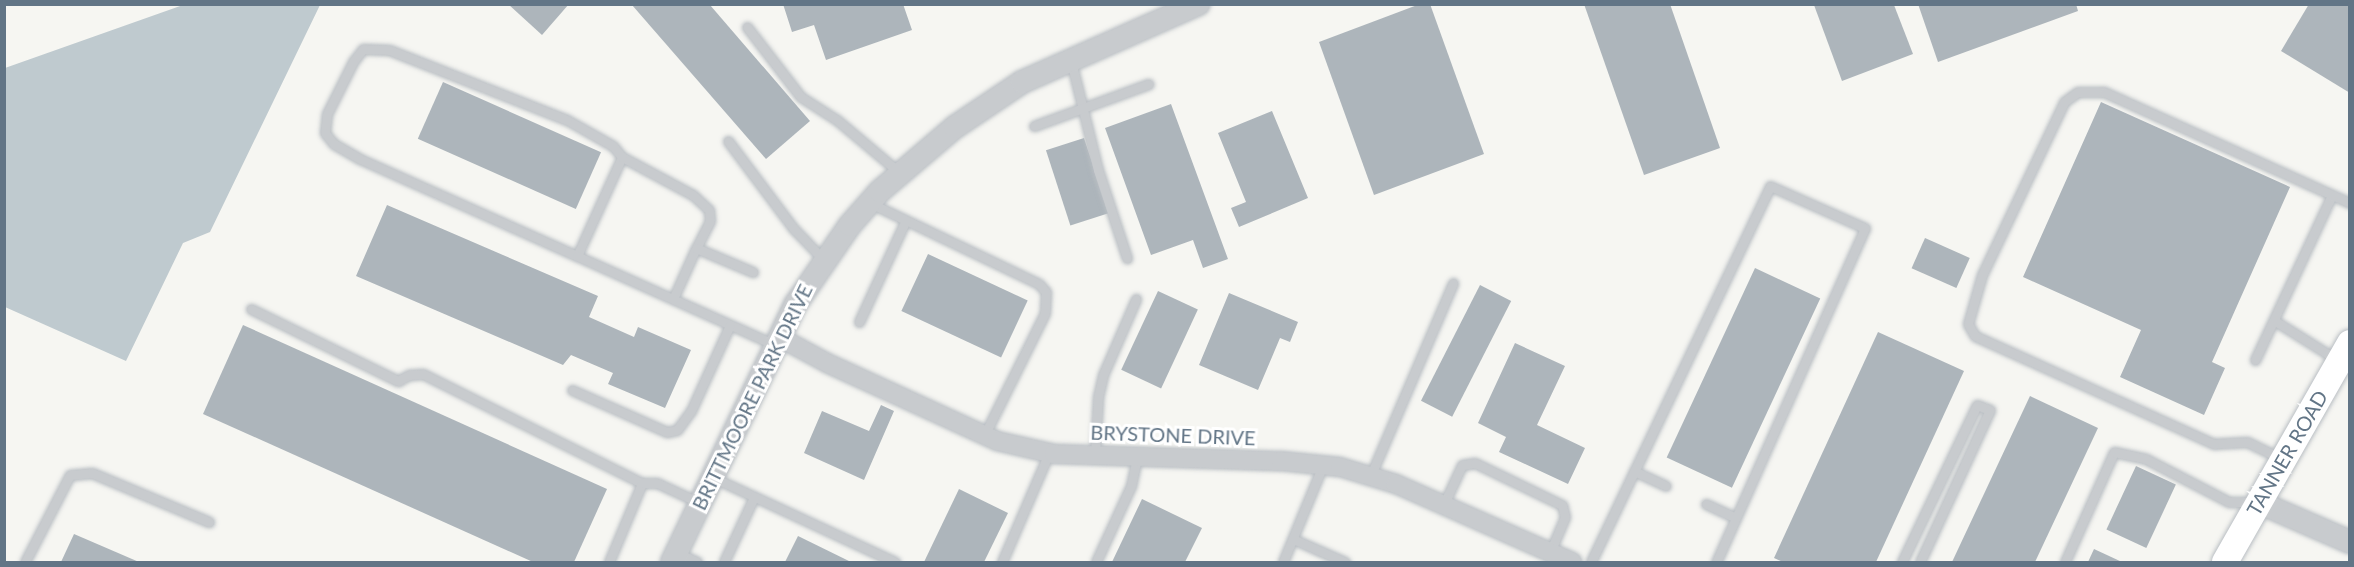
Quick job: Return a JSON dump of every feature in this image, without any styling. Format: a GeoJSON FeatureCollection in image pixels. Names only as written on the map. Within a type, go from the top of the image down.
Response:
{"type":"FeatureCollection","features":[{"type":"Feature","properties":{"kind":"main road","name":"TANNER ROAD"},"geometry":{"type":"LineString","coordinates":[[2225,562],[2344,352]]}},
{"type":"Feature","properties":{"kind":"street","name":"BRITTMOORE PARK DRIVE"},"geometry":{"type":"LineString","coordinates":[[674,558],[777,341],[824,260],[870,203],[900,173],[1000,95],[1070,59],[1198,4]]}},
{"type":"Feature","properties":{"kind":"street","name":"BRYSTONE DRIVE"},"geometry":{"type":"LineString","coordinates":[[777,341],[984,436],[1049,453],[1323,465],[1370,477],[1572,562]]}},
{"type":"Feature","properties":{"kind":"street"},"geometry":{"type":"LineString","coordinates":[[2258,502],[2349,542]]}},
{"type":"Feature","properties":{"kind":"lane"},"geometry":{"type":"LineString","coordinates":[[747,27],[801,97],[837,120],[900,173]]}},
{"type":"Feature","properties":{"kind":"lane"},"geometry":{"type":"LineString","coordinates":[[673,299],[710,221],[710,210],[693,195],[622,157],[597,135],[567,120],[389,50],[363,50],[337,91],[327,114],[326,133],[333,144],[730,325],[777,341]]}},
{"type":"Feature","properties":{"kind":"lane"},"geometry":{"type":"LineString","coordinates":[[1070,59],[1098,170],[1127,258]]}},
{"type":"Feature","properties":{"kind":"lane"},"geometry":{"type":"LineString","coordinates":[[1034,126],[1149,84]]}},
{"type":"Feature","properties":{"kind":"lane"},"geometry":{"type":"LineString","coordinates":[[2282,459],[2247,442],[2214,444],[1975,336],[1968,324],[1982,275],[2064,102],[2078,92],[2104,92],[2349,203]]}},
{"type":"Feature","properties":{"kind":"lane"},"geometry":{"type":"LineString","coordinates":[[728,141],[793,228],[824,260]]}},
{"type":"Feature","properties":{"kind":"lane"},"geometry":{"type":"LineString","coordinates":[[577,256],[622,157]]}},
{"type":"Feature","properties":{"kind":"lane"},"geometry":{"type":"LineString","coordinates":[[1591,562],[1770,186],[1865,228],[1716,562]]}},
{"type":"Feature","properties":{"kind":"lane"},"geometry":{"type":"LineString","coordinates":[[2255,360],[2332,195]]}},
{"type":"Feature","properties":{"kind":"lane"},"geometry":{"type":"LineString","coordinates":[[870,203],[1039,284],[1046,292],[1045,313],[984,436]]}},
{"type":"Feature","properties":{"kind":"lane"},"geometry":{"type":"LineString","coordinates":[[859,322],[906,220]]}},
{"type":"Feature","properties":{"kind":"lane"},"geometry":{"type":"LineString","coordinates":[[696,248],[753,272]]}},
{"type":"Feature","properties":{"kind":"lane"},"geometry":{"type":"LineString","coordinates":[[1370,477],[1453,283]]}},
{"type":"Feature","properties":{"kind":"lane"},"geometry":{"type":"LineString","coordinates":[[1095,455],[1098,397],[1103,375],[1136,299]]}},
{"type":"Feature","properties":{"kind":"lane"},"geometry":{"type":"LineString","coordinates":[[250,309],[398,381],[409,375],[423,374],[642,483],[657,483],[700,503]]}},
{"type":"Feature","properties":{"kind":"lane"},"geometry":{"type":"LineString","coordinates":[[2275,321],[2344,352]]}},
{"type":"Feature","properties":{"kind":"lane"},"geometry":{"type":"LineString","coordinates":[[572,390],[667,432],[677,430],[691,411],[730,325]]}},
{"type":"Feature","properties":{"kind":"lane"},"geometry":{"type":"LineString","coordinates":[[1902,562],[1977,405],[1990,410],[1920,562]]}},
{"type":"Feature","properties":{"kind":"lane"},"geometry":{"type":"LineString","coordinates":[[2065,562],[2114,452],[2146,459],[2229,502],[2258,502]]}},
{"type":"Feature","properties":{"kind":"lane"},"geometry":{"type":"LineString","coordinates":[[1002,562],[1049,453]]}},
{"type":"Feature","properties":{"kind":"lane"},"geometry":{"type":"LineString","coordinates":[[1096,562],[1131,486],[1137,457]]}},
{"type":"Feature","properties":{"kind":"lane"},"geometry":{"type":"LineString","coordinates":[[1443,506],[1462,465],[1475,463],[1562,505],[1565,516],[1550,553]]}},
{"type":"Feature","properties":{"kind":"lane"},"geometry":{"type":"LineString","coordinates":[[1283,562],[1323,465]]}},
{"type":"Feature","properties":{"kind":"lane"},"geometry":{"type":"LineString","coordinates":[[1634,471],[1666,486]]}},
{"type":"Feature","properties":{"kind":"lane"},"geometry":{"type":"LineString","coordinates":[[26,562],[70,475],[92,473],[209,522]]}},
{"type":"Feature","properties":{"kind":"lane"},"geometry":{"type":"LineString","coordinates":[[712,477],[895,562]]}},
{"type":"Feature","properties":{"kind":"lane"},"geometry":{"type":"LineString","coordinates":[[609,562],[642,483]]}},
{"type":"Feature","properties":{"kind":"lane"},"geometry":{"type":"LineString","coordinates":[[724,562],[754,497]]}},
{"type":"Feature","properties":{"kind":"lane"},"geometry":{"type":"LineString","coordinates":[[1706,504],[1736,518]]}},
{"type":"Feature","properties":{"kind":"lane"},"geometry":{"type":"LineString","coordinates":[[1293,539],[1345,562]]}},
{"type":"Feature","properties":{"kind":"lane"},"geometry":{"type":"LineString","coordinates":[[1911,543],[1926,550]]}},
{"type":"Feature","properties":{"kind":"lane"},"geometry":{"type":"LineString","coordinates":[[674,558],[697,562]]}},
{"type":"Feature","properties":{"kind":"shaded area"},"geometry":{"type":"Polygon","coordinates":[[[183,5],[320,5],[210,232],[183,243],[126,361],[5,307],[5,68],[183,5]]]}},
{"type":"Feature","properties":{"kind":"building"},"geometry":{"type":"Polygon","coordinates":[[[508,4],[569,4],[542,35],[508,4]]]}},
{"type":"Feature","properties":{"kind":"building"},"geometry":{"type":"Polygon","coordinates":[[[783,4],[903,4],[912,30],[826,60],[814,25],[792,32],[783,4]]]}},
{"type":"Feature","properties":{"kind":"building"},"geometry":{"type":"Polygon","coordinates":[[[1420,4],[1430,4],[1484,154],[1374,195],[1319,42],[1420,4]]]}},
{"type":"Feature","properties":{"kind":"building"},"geometry":{"type":"Polygon","coordinates":[[[1584,4],[1670,4],[1720,148],[1644,175],[1584,4]]]}},
{"type":"Feature","properties":{"kind":"building"},"geometry":{"type":"Polygon","coordinates":[[[1918,4],[2076,4],[2078,11],[1938,62],[1918,4]]]}},
{"type":"Feature","properties":{"kind":"building"},"geometry":{"type":"Polygon","coordinates":[[[2309,4],[2350,4],[2350,93],[2281,51],[2309,4]]]}},
{"type":"Feature","properties":{"kind":"building"},"geometry":{"type":"Polygon","coordinates":[[[632,5],[710,5],[810,121],[766,159],[632,5]]]}},
{"type":"Feature","properties":{"kind":"building"},"geometry":{"type":"Polygon","coordinates":[[[1814,5],[1894,5],[1913,54],[1842,81],[1814,5]]]}},
{"type":"Feature","properties":{"kind":"building"},"geometry":{"type":"Polygon","coordinates":[[[443,82],[601,152],[576,209],[418,139],[443,82]]]}},
{"type":"Feature","properties":{"kind":"building"},"geometry":{"type":"Polygon","coordinates":[[[2101,102],[2290,187],[2212,362],[2225,368],[2204,415],[2120,377],[2141,330],[2023,277],[2101,102]]]}},
{"type":"Feature","properties":{"kind":"building"},"geometry":{"type":"Polygon","coordinates":[[[1171,104],[1228,259],[1203,268],[1193,240],[1151,255],[1105,128],[1171,104]]]}},
{"type":"Feature","properties":{"kind":"building"},"geometry":{"type":"Polygon","coordinates":[[[1272,111],[1308,198],[1239,227],[1231,208],[1246,202],[1218,133],[1272,111]]]}},
{"type":"Feature","properties":{"kind":"building"},"geometry":{"type":"Polygon","coordinates":[[[1084,138],[1108,213],[1070,225],[1046,150],[1084,138]]]}},
{"type":"Feature","properties":{"kind":"building"},"geometry":{"type":"Polygon","coordinates":[[[387,205],[598,296],[589,317],[634,337],[638,327],[691,350],[665,408],[608,384],[613,373],[571,355],[563,365],[356,276],[387,205]]]}},
{"type":"Feature","properties":{"kind":"building"},"geometry":{"type":"Polygon","coordinates":[[[1925,238],[1970,258],[1956,288],[1912,268],[1925,238]]]}},
{"type":"Feature","properties":{"kind":"building"},"geometry":{"type":"Polygon","coordinates":[[[928,254],[1028,300],[1001,358],[901,311],[928,254]]]}},
{"type":"Feature","properties":{"kind":"building"},"geometry":{"type":"Polygon","coordinates":[[[1755,268],[1820,298],[1732,488],[1667,457],[1755,268]]]}},
{"type":"Feature","properties":{"kind":"building"},"geometry":{"type":"Polygon","coordinates":[[[1480,285],[1511,301],[1452,417],[1421,401],[1480,285]]]}},
{"type":"Feature","properties":{"kind":"building"},"geometry":{"type":"Polygon","coordinates":[[[1158,291],[1198,310],[1161,388],[1121,370],[1158,291]]]}},
{"type":"Feature","properties":{"kind":"building"},"geometry":{"type":"Polygon","coordinates":[[[1229,293],[1298,322],[1290,342],[1280,338],[1258,390],[1199,365],[1229,293]]]}},
{"type":"Feature","properties":{"kind":"building"},"geometry":{"type":"Polygon","coordinates":[[[243,325],[607,489],[574,562],[533,562],[203,414],[243,325]]]}},
{"type":"Feature","properties":{"kind":"building"},"geometry":{"type":"Polygon","coordinates":[[[1878,332],[1964,371],[1876,562],[1783,562],[1774,558],[1878,332]]]}},
{"type":"Feature","properties":{"kind":"building"},"geometry":{"type":"Polygon","coordinates":[[[1515,343],[1565,366],[1537,425],[1585,448],[1568,484],[1499,452],[1506,437],[1478,423],[1515,343]]]}},
{"type":"Feature","properties":{"kind":"building"},"geometry":{"type":"Polygon","coordinates":[[[2030,396],[2098,428],[2035,562],[1952,562],[2030,396]]]}},
{"type":"Feature","properties":{"kind":"building"},"geometry":{"type":"Polygon","coordinates":[[[881,405],[894,411],[864,480],[804,453],[822,411],[869,431],[881,405]]]}},
{"type":"Feature","properties":{"kind":"building"},"geometry":{"type":"Polygon","coordinates":[[[2136,466],[2176,485],[2146,548],[2106,529],[2136,466]]]}},
{"type":"Feature","properties":{"kind":"building"},"geometry":{"type":"Polygon","coordinates":[[[959,489],[1008,513],[984,562],[924,562],[959,489]]]}},
{"type":"Feature","properties":{"kind":"building"},"geometry":{"type":"Polygon","coordinates":[[[1142,499],[1202,528],[1185,562],[1112,562],[1142,499]]]}},
{"type":"Feature","properties":{"kind":"building"},"geometry":{"type":"Polygon","coordinates":[[[74,534],[139,562],[61,562],[74,534]]]}},
{"type":"Feature","properties":{"kind":"building"},"geometry":{"type":"Polygon","coordinates":[[[798,536],[851,562],[785,562],[798,536]]]}},
{"type":"Feature","properties":{"kind":"building"},"geometry":{"type":"Polygon","coordinates":[[[2094,549],[2122,562],[2088,562],[2094,549]]]}}]}
